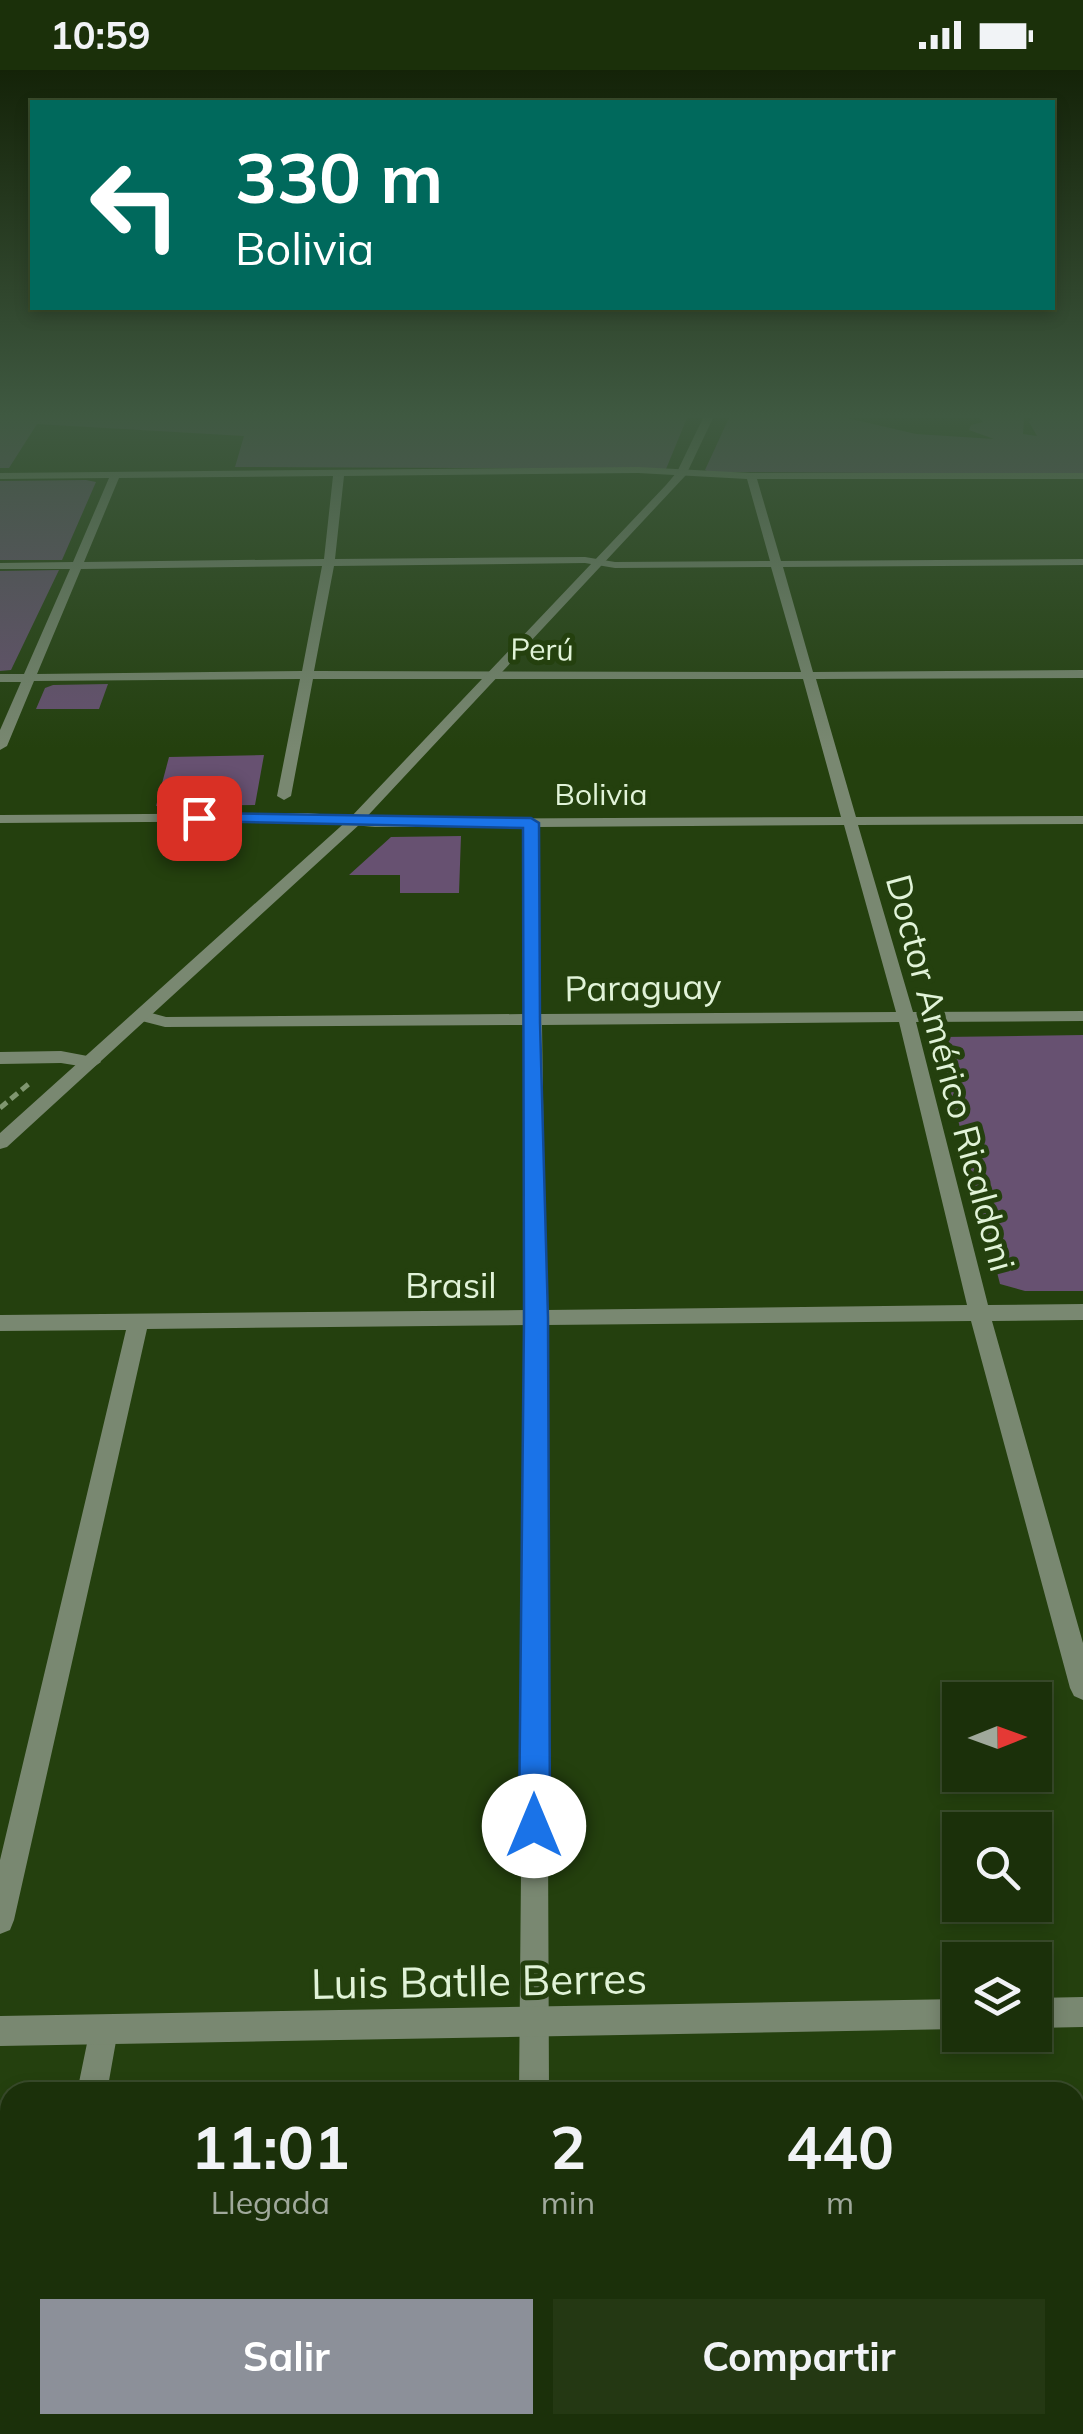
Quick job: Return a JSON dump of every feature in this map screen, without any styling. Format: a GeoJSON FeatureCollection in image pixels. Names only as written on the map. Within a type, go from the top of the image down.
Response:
{"type":"FeatureCollection","features":[{"type":"Feature","properties":{"kind":"street"},"geometry":{"type":"LineString","coordinates":[[0,746],[93,528]]}},
{"type":"Feature","properties":{"kind":"street"},"geometry":{"type":"LineString","coordinates":[[284,796],[333,528]]}},
{"type":"Feature","properties":{"kind":"street"},"geometry":{"type":"LineString","coordinates":[[0,1142],[144,1016],[355,821],[631,528]]}},
{"type":"Feature","properties":{"kind":"street","name":"Doctor Américo Ricaldoni"},"geometry":{"type":"LineString","coordinates":[[767,528],[906,1017],[979,1312],[1083,1688]]}},
{"type":"Feature","properties":{"kind":"street"},"geometry":{"type":"LineString","coordinates":[[0,566],[329,561],[1083,562]]}},
{"type":"Feature","properties":{"kind":"street","name":"Perú"},"geometry":{"type":"LineString","coordinates":[[0,678],[1083,674]]}},
{"type":"Feature","properties":{"kind":"street","name":"Bolivia"},"geometry":{"type":"LineString","coordinates":[[0,819],[308,817],[531,823],[1083,820]]}},
{"type":"Feature","properties":{"kind":"street"},"geometry":{"type":"LineString","coordinates":[[531,823],[530,1022],[536,1318],[534,2082]]}},
{"type":"Feature","properties":{"kind":"street","name":"Paraguay"},"geometry":{"type":"LineString","coordinates":[[144,1016],[165,1022],[1083,1016]]}},
{"type":"Feature","properties":{"kind":"street"},"geometry":{"type":"LineString","coordinates":[[0,1058],[62,1057],[92,1062]]}},
{"type":"Feature","properties":{"kind":"street","name":"Brasil"},"geometry":{"type":"LineString","coordinates":[[0,1323],[1083,1312]]}},
{"type":"Feature","properties":{"kind":"street"},"geometry":{"type":"LineString","coordinates":[[0,1920],[139,1320]]}},
{"type":"Feature","properties":{"kind":"street"},"geometry":{"type":"LineString","coordinates":[[1052,2013],[1083,2012]]}},
{"type":"Feature","properties":{"kind":"street","name":"Luis Batlle Berres"},"geometry":{"type":"LineString","coordinates":[[0,2031],[942,2014]]}},
{"type":"Feature","properties":{"kind":"street"},"geometry":{"type":"LineString","coordinates":[[94,2082],[103,2030]]}},
{"type":"Feature","properties":{"kind":"path"},"geometry":{"type":"LineString","coordinates":[[0,1108],[62,1057]]}},
{"type":"Feature","properties":{"kind":"shaded area"},"geometry":{"type":"Polygon","coordinates":[[[0,528],[76,528],[62,560],[0,560],[0,528]]]}},
{"type":"Feature","properties":{"kind":"shaded area"},"geometry":{"type":"Polygon","coordinates":[[[59,570],[11,670],[0,671],[0,571],[59,570]]]}},
{"type":"Feature","properties":{"kind":"shaded area"},"geometry":{"type":"Polygon","coordinates":[[[108,684],[99,709],[36,709],[45,688],[53,685],[108,684]]]}},
{"type":"Feature","properties":{"kind":"shaded area"},"geometry":{"type":"Polygon","coordinates":[[[264,755],[255,805],[156,806],[169,757],[264,755]]]}},
{"type":"Feature","properties":{"kind":"shaded area"},"geometry":{"type":"Polygon","coordinates":[[[461,836],[459,893],[400,893],[400,875],[349,875],[391,837],[461,836]]]}},
{"type":"Feature","properties":{"kind":"shaded area"},"geometry":{"type":"Polygon","coordinates":[[[1083,1035],[1083,1291],[1025,1291],[1000,1284],[938,1042],[944,1037],[1083,1035]]]}},
{"type":"Feature","properties":{"kind":"route"},"geometry":{"type":"LineString","coordinates":[[199,818],[531,823],[530,1022],[536,1318],[534,1826]]}}]}
